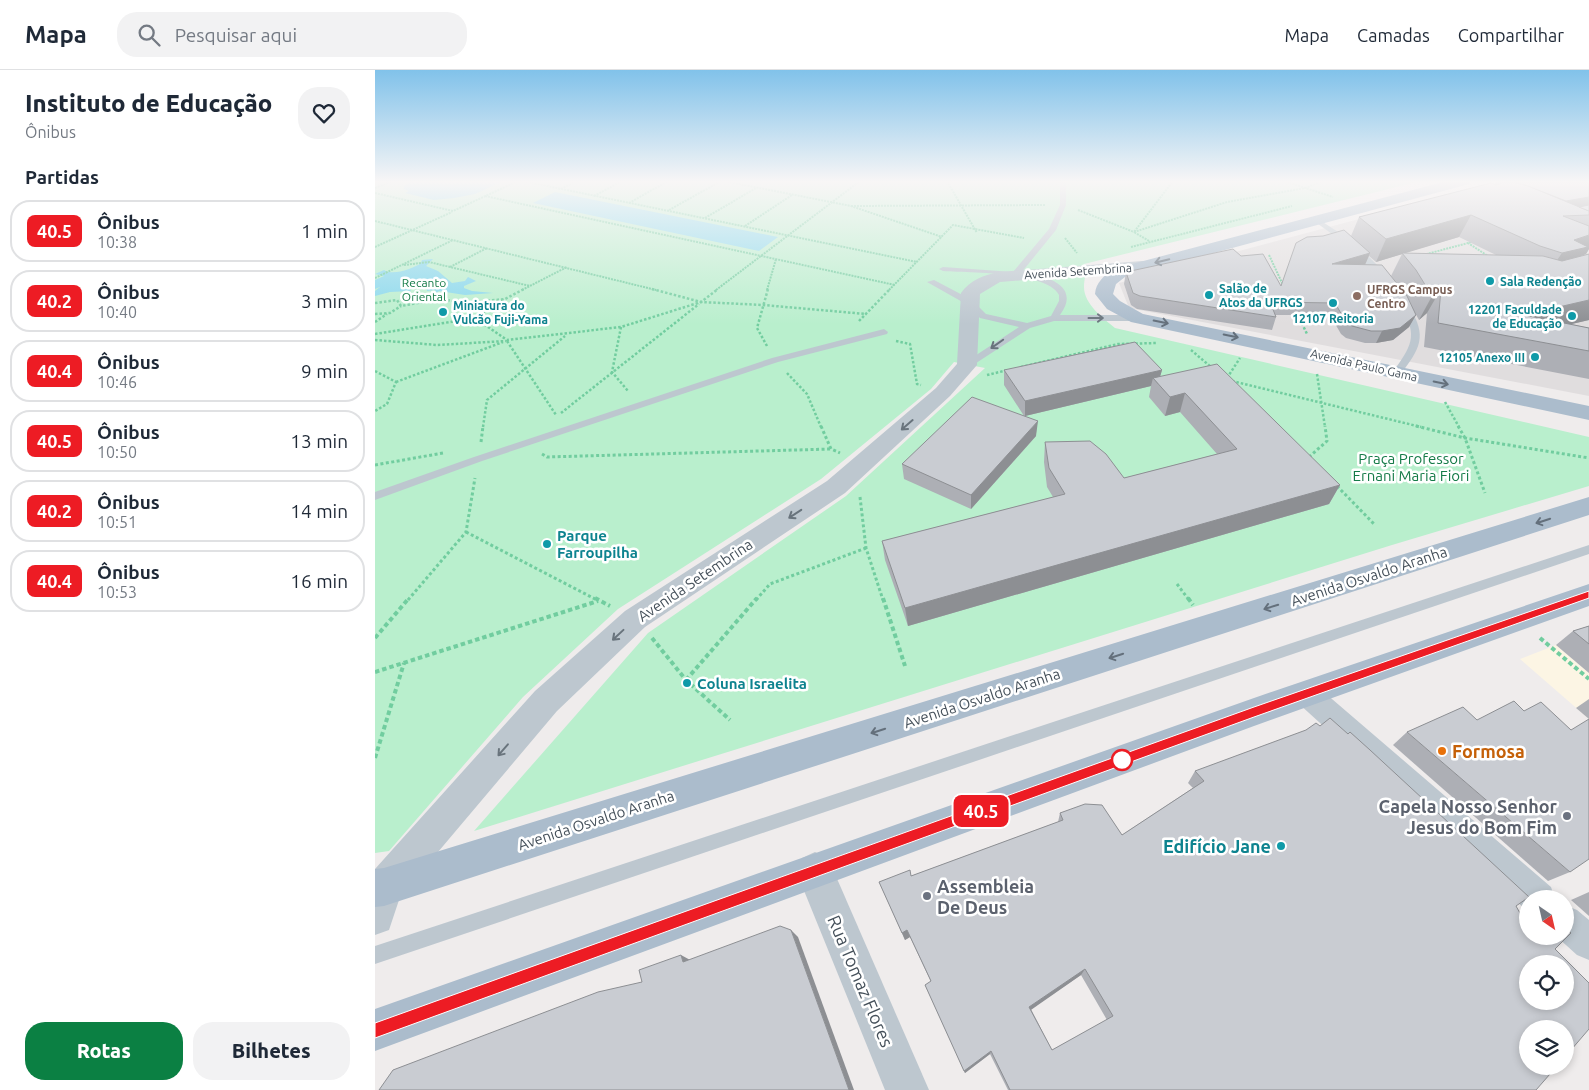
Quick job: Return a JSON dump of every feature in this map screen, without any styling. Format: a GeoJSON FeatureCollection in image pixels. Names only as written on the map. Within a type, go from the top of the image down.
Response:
{"type":"FeatureCollection","features":[{"type":"Feature","properties":{"kind":"main road"},"geometry":{"type":"LineString","coordinates":[[1142,266],[1284,229]]}},
{"type":"Feature","properties":{"kind":"main road","name":"Avenida Paulo Gama"},"geometry":{"type":"LineString","coordinates":[[1142,266],[1119,273],[1110,278],[1104,286],[1104,295],[1112,305],[1138,318],[1589,413]]}},
{"type":"Feature","properties":{"kind":"main road","name":"Avenida Osvaldo Aranha"},"geometry":{"type":"LineString","coordinates":[[378,897],[1589,506]]}},
{"type":"Feature","properties":{"kind":"main road"},"geometry":{"type":"LineString","coordinates":[[375,1030],[1254,712],[1308,695],[1589,595]]}},
{"type":"Feature","properties":{"kind":"street","name":"Avenida Setembrina"},"geometry":{"type":"LineString","coordinates":[[969,302],[970,294],[976,286],[986,280],[1015,275],[1142,266]]}},
{"type":"Feature","properties":{"kind":"street"},"geometry":{"type":"LineString","coordinates":[[967,365],[969,302]]}},
{"type":"Feature","properties":{"kind":"street","name":"Avenida Setembrina"},"geometry":{"type":"LineString","coordinates":[[378,897],[546,701],[635,619],[835,487],[943,392],[967,365]]}},
{"type":"Feature","properties":{"kind":"street"},"geometry":{"type":"LineString","coordinates":[[1308,695],[1529,890]]}},
{"type":"Feature","properties":{"kind":"street","name":"Rua Tomaz Flores"},"geometry":{"type":"LineString","coordinates":[[815,871],[907,1090]]}},
{"type":"Feature","properties":{"kind":"street"},"geometry":{"type":"LineString","coordinates":[[1574,930],[1589,943]]}},
{"type":"Feature","properties":{"kind":"lane"},"geometry":{"type":"LineString","coordinates":[[1328,229],[1373,264],[1387,282]]}},
{"type":"Feature","properties":{"kind":"lane"},"geometry":{"type":"LineString","coordinates":[[943,269],[1015,275],[1052,230]]}},
{"type":"Feature","properties":{"kind":"lane","name":"Avenida Setembrina"},"geometry":{"type":"LineString","coordinates":[[1015,275],[1043,280],[1054,285],[1062,292],[1065,300],[1063,308],[1055,318]]}},
{"type":"Feature","properties":{"kind":"lane","name":"Avenida Paulo Gama"},"geometry":{"type":"LineString","coordinates":[[931,282],[969,302],[983,316],[997,322],[1027,326]]}},
{"type":"Feature","properties":{"kind":"lane"},"geometry":{"type":"LineString","coordinates":[[1397,373],[1410,356],[1417,339],[1416,326],[1398,297]]}},
{"type":"Feature","properties":{"kind":"lane","name":"Avenida Paulo Gama"},"geometry":{"type":"LineString","coordinates":[[967,365],[1027,326],[1055,318],[1138,318]]}},
{"type":"Feature","properties":{"kind":"lane"},"geometry":{"type":"LineString","coordinates":[[375,496],[478,459],[775,360],[884,332]]}},
{"type":"Feature","properties":{"kind":"lane"},"geometry":{"type":"LineString","coordinates":[[375,955],[1589,549]]}},
{"type":"Feature","properties":{"kind":"path"},"geometry":{"type":"LineString","coordinates":[[406,229],[567,267],[701,302],[867,314]]}},
{"type":"Feature","properties":{"kind":"path"},"geometry":{"type":"LineString","coordinates":[[375,247],[415,229]]}},
{"type":"Feature","properties":{"kind":"path"},"geometry":{"type":"LineString","coordinates":[[635,229],[895,285]]}},
{"type":"Feature","properties":{"kind":"path"},"geometry":{"type":"LineString","coordinates":[[758,229],[918,262]]}},
{"type":"Feature","properties":{"kind":"path"},"geometry":{"type":"LineString","coordinates":[[375,340],[437,345],[567,335],[621,327],[701,302],[798,229]]}},
{"type":"Feature","properties":{"kind":"path"},"geometry":{"type":"LineString","coordinates":[[917,229],[942,237]]}},
{"type":"Feature","properties":{"kind":"path"},"geometry":{"type":"LineString","coordinates":[[950,229],[867,314],[848,331],[910,344],[917,384],[943,392],[989,374],[1118,344],[1163,342]]}},
{"type":"Feature","properties":{"kind":"path"},"geometry":{"type":"LineString","coordinates":[[976,229],[977,233]]}},
{"type":"Feature","properties":{"kind":"path"},"geometry":{"type":"LineString","coordinates":[[979,229],[1042,241]]}},
{"type":"Feature","properties":{"kind":"path"},"geometry":{"type":"LineString","coordinates":[[1125,229],[1134,232],[1175,258]]}},
{"type":"Feature","properties":{"kind":"path"},"geometry":{"type":"LineString","coordinates":[[1134,232],[1137,229]]}},
{"type":"Feature","properties":{"kind":"path"},"geometry":{"type":"LineString","coordinates":[[1134,232],[1145,229]]}},
{"type":"Feature","properties":{"kind":"path"},"geometry":{"type":"LineString","coordinates":[[1131,247],[1202,229]]}},
{"type":"Feature","properties":{"kind":"path"},"geometry":{"type":"LineString","coordinates":[[1052,230],[1068,240],[1079,256]]}},
{"type":"Feature","properties":{"kind":"path"},"geometry":{"type":"LineString","coordinates":[[375,278],[454,240]]}},
{"type":"Feature","properties":{"kind":"path"},"geometry":{"type":"LineString","coordinates":[[1426,262],[1420,256],[1435,250],[1478,240]]}},
{"type":"Feature","properties":{"kind":"path"},"geometry":{"type":"LineString","coordinates":[[1469,243],[1490,258]]}},
{"type":"Feature","properties":{"kind":"path"},"geometry":{"type":"LineString","coordinates":[[449,267],[487,248]]}},
{"type":"Feature","properties":{"kind":"path"},"geometry":{"type":"LineString","coordinates":[[1269,255],[1287,292]]}},
{"type":"Feature","properties":{"kind":"path"},"geometry":{"type":"LineString","coordinates":[[403,265],[429,262],[529,286]]}},
{"type":"Feature","properties":{"kind":"path"},"geometry":{"type":"LineString","coordinates":[[375,334],[475,318],[505,299],[567,267]]}},
{"type":"Feature","properties":{"kind":"path"},"geometry":{"type":"LineString","coordinates":[[375,322],[401,306],[440,299],[466,303],[505,299]]}},
{"type":"Feature","properties":{"kind":"path"},"geometry":{"type":"LineString","coordinates":[[375,303],[397,300],[401,306]]}},
{"type":"Feature","properties":{"kind":"path"},"geometry":{"type":"LineString","coordinates":[[375,314],[390,313]]}},
{"type":"Feature","properties":{"kind":"path"},"geometry":{"type":"LineString","coordinates":[[475,318],[507,340],[557,416]]}},
{"type":"Feature","properties":{"kind":"path"},"geometry":{"type":"LineString","coordinates":[[621,327],[612,372],[639,406]]}},
{"type":"Feature","properties":{"kind":"path"},"geometry":{"type":"LineString","coordinates":[[375,638],[466,532],[487,400],[525,367],[567,335]]}},
{"type":"Feature","properties":{"kind":"path"},"geometry":{"type":"LineString","coordinates":[[375,411],[387,404],[396,382],[507,340]]}},
{"type":"Feature","properties":{"kind":"path"},"geometry":{"type":"LineString","coordinates":[[1189,348],[1218,373]]}},
{"type":"Feature","properties":{"kind":"path"},"geometry":{"type":"LineString","coordinates":[[1314,354],[1327,441],[1309,457],[1315,464]]}},
{"type":"Feature","properties":{"kind":"path"},"geometry":{"type":"LineString","coordinates":[[375,371],[396,382]]}},
{"type":"Feature","properties":{"kind":"path"},"geometry":{"type":"LineString","coordinates":[[1232,386],[1225,380],[1465,438],[1589,458]]}},
{"type":"Feature","properties":{"kind":"path"},"geometry":{"type":"LineString","coordinates":[[1439,382],[1444,400],[1465,438],[1485,493]]}},
{"type":"Feature","properties":{"kind":"path"},"geometry":{"type":"LineString","coordinates":[[862,464],[859,484],[867,548],[905,666]]}},
{"type":"Feature","properties":{"kind":"path"},"geometry":{"type":"LineString","coordinates":[[1335,484],[1375,525]]}},
{"type":"Feature","properties":{"kind":"path"},"geometry":{"type":"LineString","coordinates":[[466,532],[635,619],[685,680],[730,720]]}},
{"type":"Feature","properties":{"kind":"path"},"geometry":{"type":"LineString","coordinates":[[685,680],[770,584],[867,548]]}},
{"type":"Feature","properties":{"kind":"path"},"geometry":{"type":"LineString","coordinates":[[375,672],[599,601]]}},
{"type":"Feature","properties":{"kind":"path"},"geometry":{"type":"LineString","coordinates":[[1551,647],[1589,679]]}},
{"type":"Feature","properties":{"kind":"path"},"geometry":{"type":"LineString","coordinates":[[375,758],[404,663]]}},
{"type":"Feature","properties":{"kind":"shaded area","name":"UFRGS Campus Centro"},"geometry":{"type":"Polygon","coordinates":[[[1323,229],[1589,229],[1589,396],[1129,308],[1119,283],[1323,229]]]}},
{"type":"Feature","properties":{"kind":"shaded area"},"geometry":{"type":"Polygon","coordinates":[[[1556,645],[1589,673],[1589,719],[1520,659],[1556,645]]]}},
{"type":"Feature","properties":{"kind":"green space"},"geometry":{"type":"Polygon","coordinates":[[[375,229],[1228,229],[1084,264],[1086,274],[1084,287],[1087,299],[1095,310],[1115,328],[1589,437],[1589,486],[1392,545],[474,831],[648,633],[846,496],[985,368],[954,362],[931,389],[821,479],[618,609],[523,697],[389,851],[375,853],[375,229]]]}},
{"type":"Feature","properties":{"kind":"water"},"geometry":{"type":"Polygon","coordinates":[[[654,229],[736,229],[778,237],[759,251],[654,229]]]}},
{"type":"Feature","properties":{"kind":"water"},"geometry":{"type":"Polygon","coordinates":[[[433,259],[426,266],[438,271],[452,283],[465,281],[468,277],[476,281],[464,286],[464,288],[472,291],[493,293],[465,295],[439,291],[436,293],[435,290],[427,291],[427,288],[418,288],[417,285],[405,284],[411,291],[390,292],[375,296],[375,291],[380,287],[375,289],[375,280],[384,276],[375,274],[384,270],[388,272],[403,271],[421,263],[422,260],[433,259]]]}},
{"type":"Feature","properties":{"kind":"building"},"geometry":{"type":"Polygon","coordinates":[[[1373,229],[1423,229],[1386,239],[1373,229]]]}},
{"type":"Feature","properties":{"kind":"building"},"geometry":{"type":"Polygon","coordinates":[[[1501,229],[1589,229],[1589,235],[1574,240],[1588,247],[1562,253],[1540,246],[1501,229]]]}},
{"type":"Feature","properties":{"kind":"building"},"geometry":{"type":"Polygon","coordinates":[[[1344,230],[1370,253],[1332,264],[1382,265],[1407,296],[1416,315],[1400,328],[1371,331],[1352,326],[1346,322],[1335,303],[1270,302],[1276,317],[1140,296],[1133,293],[1126,272],[1233,249],[1241,256],[1263,254],[1281,286],[1296,243],[1307,237],[1323,236],[1344,230]]]}},
{"type":"Feature","properties":{"kind":"building"},"geometry":{"type":"Polygon","coordinates":[[[1402,253],[1543,256],[1562,261],[1589,254],[1589,300],[1524,315],[1589,328],[1589,351],[1438,323],[1441,289],[1432,296],[1416,270],[1402,253]]]}},
{"type":"Feature","properties":{"kind":"building"},"geometry":{"type":"Polygon","coordinates":[[[1135,342],[1162,370],[1025,401],[1004,370],[1135,342]]]}},
{"type":"Feature","properties":{"kind":"building"},"geometry":{"type":"Polygon","coordinates":[[[1217,364],[1340,485],[905,608],[882,541],[1065,494],[1049,468],[1045,442],[1090,441],[1106,454],[1124,478],[1237,449],[1185,393],[1170,397],[1153,378],[1217,364]]]}},
{"type":"Feature","properties":{"kind":"building"},"geometry":{"type":"Polygon","coordinates":[[[972,397],[1038,421],[971,495],[902,464],[972,397]]]}},
{"type":"Feature","properties":{"kind":"building"},"geometry":{"type":"Polygon","coordinates":[[[1589,626],[1589,644],[1573,631],[1589,626]]]}},
{"type":"Feature","properties":{"kind":"building"},"geometry":{"type":"Polygon","coordinates":[[[1514,701],[1524,711],[1541,702],[1571,730],[1589,719],[1589,859],[1570,872],[1407,732],[1463,707],[1477,720],[1514,701]]]}},
{"type":"Feature","properties":{"kind":"building"},"geometry":{"type":"Polygon","coordinates":[[[1330,718],[1348,734],[1350,732],[1521,890],[1519,890],[1519,904],[1516,906],[1519,911],[1519,945],[1559,945],[1555,949],[1561,955],[1519,955],[1519,1010],[1574,1010],[1574,968],[1589,983],[1589,1029],[1574,1046],[1574,1020],[1519,1020],[1519,1075],[1549,1075],[1536,1090],[1010,1090],[991,1051],[964,1071],[925,985],[931,981],[907,930],[902,933],[879,882],[910,870],[911,876],[1063,820],[1060,813],[1085,804],[1102,805],[1122,835],[1204,781],[1195,771],[1306,730],[1316,723],[1320,726],[1330,718]],[[1085,969],[1029,1007],[1052,1050],[1113,1016],[1085,969]]]}},
{"type":"Feature","properties":{"kind":"building"},"geometry":{"type":"Polygon","coordinates":[[[780,926],[791,930],[849,1090],[379,1090],[393,1070],[598,992],[642,982],[639,970],[681,955],[683,962],[780,926]]]}},
{"type":"Feature","properties":{"kind":"bus line","name":"40.5"},"geometry":{"type":"LineString","coordinates":[[375,1030],[1254,712],[1308,695],[1589,595]]}},
{"type":"Feature","properties":{"kind":"place","name":"Sala Redenção"},"geometry":{"type":"Point","coordinates":[1490,281]}},
{"type":"Feature","properties":{"kind":"place","name":"Salão de Atos da UFRGS"},"geometry":{"type":"Point","coordinates":[1209,295]}},
{"type":"Feature","properties":{"kind":"place","name":"UFRGS Campus Centro"},"geometry":{"type":"Point","coordinates":[1357,296]}},
{"type":"Feature","properties":{"kind":"place","name":"12107 Reitoria"},"geometry":{"type":"Point","coordinates":[1333,303]}},
{"type":"Feature","properties":{"kind":"place","name":"Miniatura do Vulcão Fuji-Yama"},"geometry":{"type":"Point","coordinates":[443,312]}},
{"type":"Feature","properties":{"kind":"place","name":"12201 Faculdade de Educação"},"geometry":{"type":"Point","coordinates":[1572,316]}},
{"type":"Feature","properties":{"kind":"place","name":"12105 Anexo III"},"geometry":{"type":"Point","coordinates":[1535,357]}},
{"type":"Feature","properties":{"kind":"place","name":"Parque Farroupilha"},"geometry":{"type":"Point","coordinates":[547,544]}},
{"type":"Feature","properties":{"kind":"place","name":"Coluna Israelita"},"geometry":{"type":"Point","coordinates":[687,683]}},
{"type":"Feature","properties":{"kind":"place","name":"Formosa"},"geometry":{"type":"Point","coordinates":[1442,751]}},
{"type":"Feature","properties":{"kind":"place","name":"Capela Nosso Senhor Jesus do Bom Fim"},"geometry":{"type":"Point","coordinates":[1567,816]}},
{"type":"Feature","properties":{"kind":"place","name":"Edifício Jane"},"geometry":{"type":"Point","coordinates":[1281,846]}},
{"type":"Feature","properties":{"kind":"place","name":"Assembleia De Deus"},"geometry":{"type":"Point","coordinates":[927,896]}},
{"type":"Feature","properties":{"kind":"park label","name":"Recanto Oriental"},"geometry":{"type":"Point","coordinates":[424,289]}},
{"type":"Feature","properties":{"kind":"park label","name":"Praça Professor Ernani Maria Fiori"},"geometry":{"type":"Point","coordinates":[1411,466]}}]}
